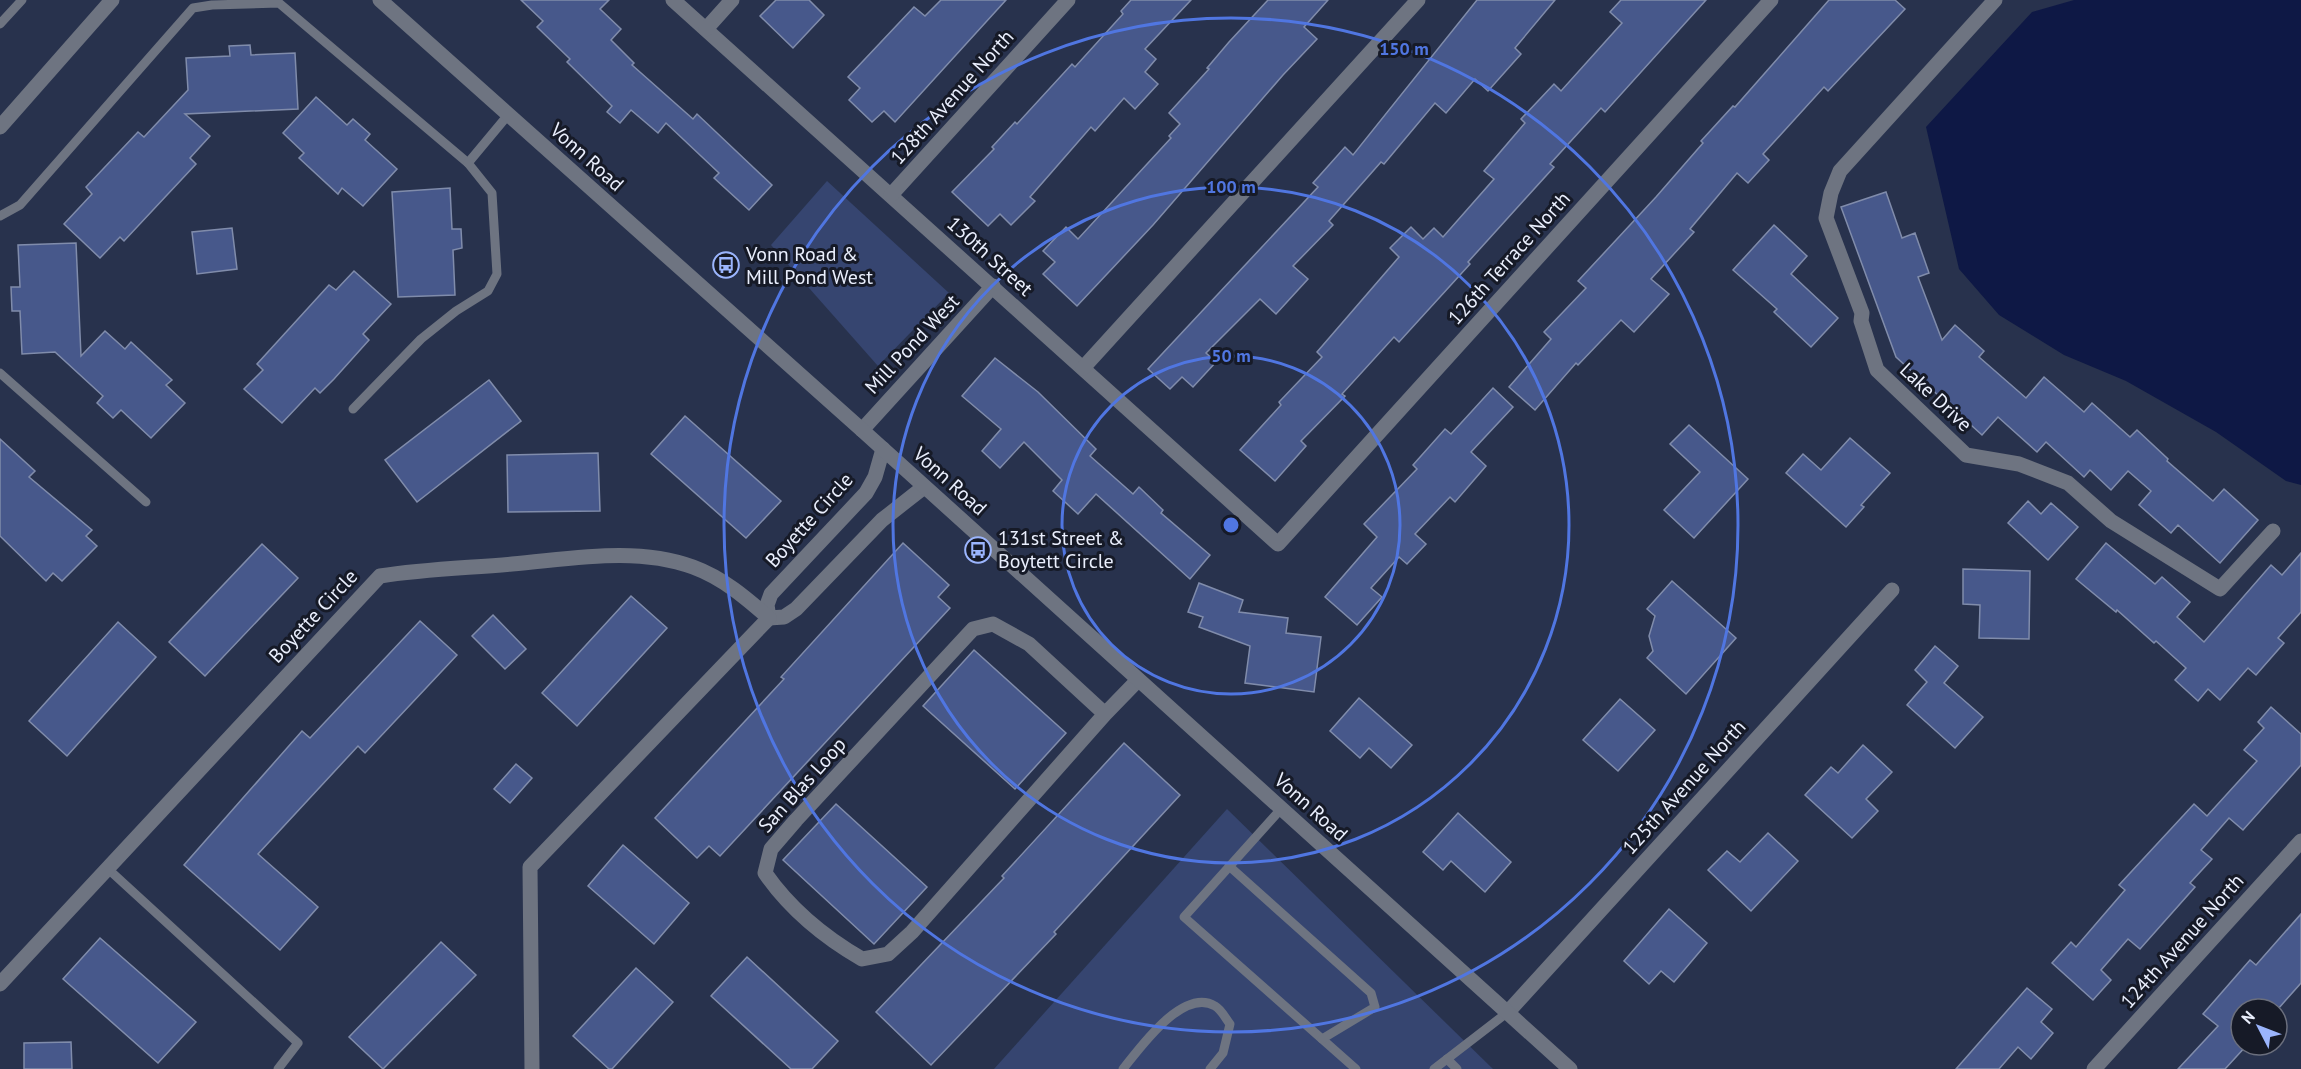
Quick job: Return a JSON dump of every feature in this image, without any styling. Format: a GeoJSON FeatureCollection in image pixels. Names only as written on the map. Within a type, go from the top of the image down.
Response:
{"type":"FeatureCollection","features":[{"type":"Feature","properties":{"kind":"street"},"geometry":{"type":"LineString","coordinates":[[0,127],[111,0]]}},
{"type":"Feature","properties":{"kind":"street","name":"Vonn Road"},"geometry":{"type":"LineString","coordinates":[[380,0],[862,430],[1570,1069]]}},
{"type":"Feature","properties":{"kind":"street","name":"130th Street"},"geometry":{"type":"LineString","coordinates":[[674,0],[1278,544]]}},
{"type":"Feature","properties":{"kind":"street"},"geometry":{"type":"LineString","coordinates":[[706,29],[732,0]]}},
{"type":"Feature","properties":{"kind":"street","name":"128th Avenue North"},"geometry":{"type":"LineString","coordinates":[[891,195],[1068,0]]}},
{"type":"Feature","properties":{"kind":"street"},"geometry":{"type":"LineString","coordinates":[[1083,368],[1418,0]]}},
{"type":"Feature","properties":{"kind":"street","name":"126th Terrace North"},"geometry":{"type":"LineString","coordinates":[[1278,544],[1771,0]]}},
{"type":"Feature","properties":{"kind":"street","name":"Lake Drive"},"geometry":{"type":"LineString","coordinates":[[1995,0],[1840,171],[1831,193],[1826,218],[1862,313],[1861,321],[1877,370],[1966,455],[2019,464],[2068,483],[2111,520],[2220,588],[2272,531]]}},
{"type":"Feature","properties":{"kind":"street","name":"Mill Pond West"},"geometry":{"type":"LineString","coordinates":[[862,430],[993,286]]}},
{"type":"Feature","properties":{"kind":"street","name":"Boyette Circle"},"geometry":{"type":"LineString","coordinates":[[769,618],[767,604],[771,594],[866,493],[875,477],[883,449]]}},
{"type":"Feature","properties":{"kind":"street"},"geometry":{"type":"LineString","coordinates":[[532,1069],[530,867],[769,618],[784,617],[796,609],[882,520],[924,487]]}},
{"type":"Feature","properties":{"kind":"street","name":"Boyette Circle"},"geometry":{"type":"LineString","coordinates":[[0,984],[380,576],[430,568],[566,558],[647,556],[694,567],[736,589],[769,618]]}},
{"type":"Feature","properties":{"kind":"street","name":"125th Avenue North"},"geometry":{"type":"LineString","coordinates":[[1508,1012],[1892,590]]}},
{"type":"Feature","properties":{"kind":"street","name":"San Blas Loop"},"geometry":{"type":"LineString","coordinates":[[1105,714],[1029,644],[993,624],[973,629],[771,849],[765,873],[778,892],[829,940],[862,959],[888,954],[912,932],[1105,714],[1138,680]]}},
{"type":"Feature","properties":{"kind":"street","name":"124th Avenue North"},"geometry":{"type":"LineString","coordinates":[[2094,1069],[2301,841]]}},
{"type":"Feature","properties":{"kind":"lane"},"geometry":{"type":"LineString","coordinates":[[0,24],[22,0]]}},
{"type":"Feature","properties":{"kind":"lane"},"geometry":{"type":"LineString","coordinates":[[0,216],[20,205],[193,8],[212,5],[279,3],[468,163],[492,193],[497,274],[488,291],[456,311],[421,339],[353,409]]}},
{"type":"Feature","properties":{"kind":"lane"},"geometry":{"type":"LineString","coordinates":[[468,163],[508,115]]}},
{"type":"Feature","properties":{"kind":"lane"},"geometry":{"type":"LineString","coordinates":[[0,374],[146,502]]}},
{"type":"Feature","properties":{"kind":"lane"},"geometry":{"type":"LineString","coordinates":[[1281,809],[1184,917],[1356,1069]]}},
{"type":"Feature","properties":{"kind":"lane"},"geometry":{"type":"LineString","coordinates":[[1229,866],[1371,993],[1375,1008],[1322,1039]]}},
{"type":"Feature","properties":{"kind":"lane"},"geometry":{"type":"LineString","coordinates":[[107,868],[298,1043],[278,1069]]}},
{"type":"Feature","properties":{"kind":"lane"},"geometry":{"type":"LineString","coordinates":[[1123,1069],[1167,1019],[1184,1008],[1201,1002],[1216,1006],[1230,1024],[1223,1053],[1210,1069]]}},
{"type":"Feature","properties":{"kind":"lane"},"geometry":{"type":"LineString","coordinates":[[1434,1069],[1508,1012]]}},
{"type":"Feature","properties":{"kind":"lane"},"geometry":{"type":"LineString","coordinates":[[1447,1059],[1457,1069]]}},
{"type":"Feature","properties":{"kind":"shaded area"},"geometry":{"type":"Polygon","coordinates":[[[2074,0],[2301,0],[2301,485],[2286,481],[2216,432],[2126,381],[2064,355],[1999,315],[1959,269],[1926,127],[2032,12],[2074,0]]]}},
{"type":"Feature","properties":{"kind":"shaded area"},"geometry":{"type":"Polygon","coordinates":[[[827,181],[949,293],[878,366],[771,245],[827,181]]]}},
{"type":"Feature","properties":{"kind":"shaded area"},"geometry":{"type":"Polygon","coordinates":[[[1227,809],[1493,1069],[994,1069],[1227,809]]]}},
{"type":"Feature","properties":{"kind":"building"},"geometry":{"type":"Polygon","coordinates":[[[521,0],[609,0],[600,9],[621,29],[611,40],[634,63],[632,65],[693,119],[697,114],[772,185],[749,210],[714,178],[719,173],[666,123],[658,133],[631,110],[620,123],[607,112],[612,106],[567,62],[570,59],[537,27],[543,21],[521,0]]]}},
{"type":"Feature","properties":{"kind":"building"},"geometry":{"type":"Polygon","coordinates":[[[776,0],[809,0],[824,15],[793,48],[760,16],[776,0]]]}},
{"type":"Feature","properties":{"kind":"building"},"geometry":{"type":"Polygon","coordinates":[[[941,0],[1006,0],[895,122],[884,111],[872,122],[849,100],[860,88],[848,77],[914,7],[925,16],[941,0]]]}},
{"type":"Feature","properties":{"kind":"building"},"geometry":{"type":"Polygon","coordinates":[[[1131,0],[1191,0],[1145,49],[1156,59],[1145,72],[1158,84],[1135,109],[1124,98],[1095,131],[1091,127],[1030,197],[1035,201],[1011,225],[1000,214],[988,226],[952,192],[994,149],[992,147],[1015,122],[1017,124],[1072,64],[1075,67],[1123,14],[1121,11],[1131,0]]]}},
{"type":"Feature","properties":{"kind":"building"},"geometry":{"type":"Polygon","coordinates":[[[1268,0],[1328,0],[1304,27],[1317,39],[1153,225],[1077,306],[1043,274],[1055,262],[1043,251],[1066,227],[1078,239],[1171,138],[1169,136],[1180,124],[1169,113],[1268,0]]]}},
{"type":"Feature","properties":{"kind":"building"},"geometry":{"type":"Polygon","coordinates":[[[1477,0],[1555,0],[1515,48],[1521,54],[1488,91],[1475,79],[1446,113],[1435,103],[1384,164],[1381,162],[1329,221],[1333,225],[1293,266],[1308,279],[1276,314],[1260,299],[1206,353],[1216,362],[1193,387],[1182,377],[1170,389],[1148,369],[1318,187],[1313,183],[1345,147],[1353,155],[1477,0]]]}},
{"type":"Feature","properties":{"kind":"building"},"geometry":{"type":"Polygon","coordinates":[[[1621,0],[1706,0],[1605,112],[1601,108],[1550,164],[1554,167],[1399,342],[1394,337],[1342,394],[1345,396],[1301,441],[1306,446],[1275,481],[1240,450],[1281,405],[1279,402],[1322,357],[1317,352],[1399,257],[1390,248],[1411,227],[1423,239],[1434,228],[1443,237],[1494,179],[1484,171],[1525,123],[1521,119],[1554,84],[1561,91],[1622,23],[1610,12],[1621,0]]]}},
{"type":"Feature","properties":{"kind":"building"},"geometry":{"type":"Polygon","coordinates":[[[1829,0],[1895,0],[1905,9],[1828,91],[1824,87],[1763,154],[1769,160],[1748,183],[1737,173],[1690,229],[1694,232],[1651,279],[1669,294],[1634,332],[1621,320],[1578,365],[1576,363],[1535,410],[1509,387],[1551,339],[1544,332],[1586,288],[1578,281],[1656,197],[1703,143],[1701,141],[1733,106],[1735,107],[1829,0]]]}},
{"type":"Feature","properties":{"kind":"building"},"geometry":{"type":"Polygon","coordinates":[[[250,45],[251,55],[295,53],[298,109],[185,114],[210,136],[190,158],[196,164],[124,241],[120,237],[100,258],[64,224],[92,194],[86,187],[138,132],[144,137],[188,90],[186,58],[230,56],[229,46],[250,45]]]}},
{"type":"Feature","properties":{"kind":"building"},"geometry":{"type":"Polygon","coordinates":[[[316,97],[347,125],[353,119],[370,134],[365,140],[397,169],[363,206],[342,188],[338,194],[299,158],[304,153],[283,133],[316,97]]]}},
{"type":"Feature","properties":{"kind":"building"},"geometry":{"type":"Polygon","coordinates":[[[450,188],[452,229],[461,229],[462,248],[453,250],[455,295],[398,297],[392,192],[450,188]]]}},
{"type":"Feature","properties":{"kind":"building"},"geometry":{"type":"Polygon","coordinates":[[[1886,192],[1902,238],[1915,233],[1929,273],[1918,277],[1942,340],[1955,325],[1984,351],[1979,357],[2026,398],[2044,377],[2084,412],[2092,403],[2130,437],[2137,430],[2168,459],[2167,461],[2213,501],[2224,489],[2258,520],[2220,563],[2178,525],[2171,533],[2139,505],[2151,491],[2128,471],[2111,490],[2090,470],[2084,477],[2046,442],[2037,452],[1998,417],[1982,435],[1896,357],[1841,207],[1886,192]]]}},
{"type":"Feature","properties":{"kind":"building"},"geometry":{"type":"Polygon","coordinates":[[[1774,225],[1807,256],[1791,274],[1838,318],[1811,347],[1774,312],[1777,309],[1733,270],[1774,225]]]}},
{"type":"Feature","properties":{"kind":"building"},"geometry":{"type":"Polygon","coordinates":[[[232,228],[237,269],[197,274],[192,232],[232,228]]]}},
{"type":"Feature","properties":{"kind":"building"},"geometry":{"type":"Polygon","coordinates":[[[76,243],[81,356],[105,331],[125,349],[131,342],[172,380],[166,385],[185,403],[151,438],[121,410],[113,418],[97,403],[103,396],[55,352],[22,354],[20,311],[12,311],[11,287],[20,287],[18,245],[76,243]]]}},
{"type":"Feature","properties":{"kind":"building"},"geometry":{"type":"Polygon","coordinates":[[[354,271],[391,304],[363,334],[369,340],[334,379],[320,393],[315,388],[282,423],[244,389],[263,370],[257,364],[329,285],[336,290],[354,271]]]}},
{"type":"Feature","properties":{"kind":"building"},"geometry":{"type":"Polygon","coordinates":[[[995,358],[1038,392],[1096,449],[1090,456],[1133,494],[1139,487],[1163,510],[1161,513],[1210,555],[1190,579],[1096,494],[1078,514],[1053,491],[1062,480],[1024,442],[1000,468],[982,451],[1001,429],[962,396],[995,358]]]}},
{"type":"Feature","properties":{"kind":"building"},"geometry":{"type":"Polygon","coordinates":[[[489,380],[521,421],[417,502],[385,460],[489,380]]]}},
{"type":"Feature","properties":{"kind":"building"},"geometry":{"type":"Polygon","coordinates":[[[1493,388],[1513,407],[1471,452],[1486,466],[1455,502],[1450,497],[1415,534],[1426,544],[1407,564],[1399,557],[1371,588],[1382,597],[1357,625],[1325,597],[1377,537],[1364,524],[1417,469],[1413,465],[1445,429],[1451,434],[1493,388]]]}},
{"type":"Feature","properties":{"kind":"building"},"geometry":{"type":"Polygon","coordinates":[[[685,416],[781,501],[746,538],[651,454],[685,416]]]}},
{"type":"Feature","properties":{"kind":"building"},"geometry":{"type":"Polygon","coordinates":[[[1689,425],[1748,479],[1694,538],[1664,510],[1700,472],[1670,444],[1689,425]]]}},
{"type":"Feature","properties":{"kind":"building"},"geometry":{"type":"Polygon","coordinates":[[[1850,438],[1890,473],[1861,505],[1864,507],[1846,527],[1786,473],[1803,454],[1821,470],[1850,438]]]}},
{"type":"Feature","properties":{"kind":"building"},"geometry":{"type":"Polygon","coordinates":[[[0,439],[35,471],[29,477],[92,530],[86,536],[97,546],[62,581],[53,573],[46,581],[0,536],[0,439]]]}},
{"type":"Feature","properties":{"kind":"building"},"geometry":{"type":"Polygon","coordinates":[[[598,453],[600,511],[508,512],[507,455],[598,453]]]}},
{"type":"Feature","properties":{"kind":"building"},"geometry":{"type":"Polygon","coordinates":[[[2028,501],[2041,514],[2051,503],[2078,527],[2048,560],[2008,523],[2028,501]]]}},
{"type":"Feature","properties":{"kind":"building"},"geometry":{"type":"Polygon","coordinates":[[[903,543],[949,585],[938,597],[950,608],[720,856],[709,846],[697,858],[655,818],[784,679],[781,677],[903,543]]]}},
{"type":"Feature","properties":{"kind":"building"},"geometry":{"type":"Polygon","coordinates":[[[2106,543],[2155,584],[2162,577],[2190,602],[2177,617],[2204,642],[2271,565],[2282,575],[2301,553],[2301,612],[2278,638],[2284,643],[2256,675],[2248,668],[2220,700],[2208,689],[2198,701],[2175,680],[2186,668],[2156,641],[2154,643],[2117,610],[2116,612],[2076,579],[2106,543]]]}},
{"type":"Feature","properties":{"kind":"building"},"geometry":{"type":"Polygon","coordinates":[[[262,544],[298,578],[205,676],[169,642],[262,544]]]}},
{"type":"Feature","properties":{"kind":"building"},"geometry":{"type":"Polygon","coordinates":[[[1963,569],[2030,571],[2029,639],[1979,638],[1980,605],[1963,604],[1963,569]]]}},
{"type":"Feature","properties":{"kind":"building"},"geometry":{"type":"Polygon","coordinates":[[[1672,581],[1736,638],[1686,694],[1647,658],[1653,651],[1649,636],[1655,616],[1647,609],[1672,581]]]}},
{"type":"Feature","properties":{"kind":"building"},"geometry":{"type":"Polygon","coordinates":[[[1199,583],[1243,600],[1239,612],[1288,618],[1286,633],[1321,637],[1314,692],[1245,683],[1250,646],[1199,627],[1203,617],[1188,612],[1199,583]]]}},
{"type":"Feature","properties":{"kind":"building"},"geometry":{"type":"Polygon","coordinates":[[[631,596],[667,628],[577,726],[542,693],[631,596]]]}},
{"type":"Feature","properties":{"kind":"building"},"geometry":{"type":"Polygon","coordinates":[[[493,615],[526,649],[505,669],[472,636],[493,615]]]}},
{"type":"Feature","properties":{"kind":"building"},"geometry":{"type":"Polygon","coordinates":[[[420,621],[457,655],[365,753],[358,746],[258,854],[318,907],[280,950],[184,865],[302,731],[310,738],[420,621]]]}},
{"type":"Feature","properties":{"kind":"building"},"geometry":{"type":"Polygon","coordinates":[[[118,622],[156,657],[67,756],[29,721],[118,622]]]}},
{"type":"Feature","properties":{"kind":"building"},"geometry":{"type":"Polygon","coordinates":[[[1935,646],[1958,666],[1944,683],[1983,717],[1955,748],[1907,705],[1927,682],[1915,670],[1935,646]]]}},
{"type":"Feature","properties":{"kind":"building"},"geometry":{"type":"Polygon","coordinates":[[[974,650],[1066,733],[1015,789],[923,706],[974,650]]]}},
{"type":"Feature","properties":{"kind":"building"},"geometry":{"type":"Polygon","coordinates":[[[1359,698],[1412,745],[1391,768],[1369,748],[1360,758],[1330,731],[1359,698]]]}},
{"type":"Feature","properties":{"kind":"building"},"geometry":{"type":"Polygon","coordinates":[[[1620,699],[1655,730],[1618,771],[1583,740],[1620,699]]]}},
{"type":"Feature","properties":{"kind":"building"},"geometry":{"type":"Polygon","coordinates":[[[2271,707],[2301,734],[2301,765],[2243,830],[2229,818],[2201,850],[2212,859],[2190,883],[2195,887],[2140,949],[2128,939],[2101,970],[2111,980],[2093,1000],[2052,963],[2071,942],[2076,947],[2125,890],[2119,885],[2194,804],[2207,816],[2257,761],[2244,750],[2264,728],[2258,722],[2271,707]]]}},
{"type":"Feature","properties":{"kind":"building"},"geometry":{"type":"Polygon","coordinates":[[[1124,743],[1180,795],[1054,932],[1056,934],[931,1065],[876,1012],[1004,878],[1002,876],[1124,743]]]}},
{"type":"Feature","properties":{"kind":"building"},"geometry":{"type":"Polygon","coordinates":[[[1863,745],[1892,772],[1866,799],[1878,811],[1852,838],[1805,795],[1831,767],[1838,773],[1863,745]]]}},
{"type":"Feature","properties":{"kind":"building"},"geometry":{"type":"Polygon","coordinates":[[[516,764],[532,778],[510,803],[494,789],[516,764]]]}},
{"type":"Feature","properties":{"kind":"building"},"geometry":{"type":"Polygon","coordinates":[[[836,804],[927,887],[874,944],[783,860],[836,804]]]}},
{"type":"Feature","properties":{"kind":"building"},"geometry":{"type":"Polygon","coordinates":[[[1458,813],[1511,862],[1485,892],[1451,861],[1443,870],[1423,852],[1458,813]]]}},
{"type":"Feature","properties":{"kind":"building"},"geometry":{"type":"Polygon","coordinates":[[[1768,833],[1798,861],[1751,911],[1708,870],[1727,851],[1740,862],[1768,833]]]}},
{"type":"Feature","properties":{"kind":"building"},"geometry":{"type":"Polygon","coordinates":[[[623,845],[689,903],[654,944],[588,886],[623,845]]]}},
{"type":"Feature","properties":{"kind":"building"},"geometry":{"type":"Polygon","coordinates":[[[1669,909],[1707,943],[1674,982],[1661,971],[1649,984],[1624,961],[1669,909]]]}},
{"type":"Feature","properties":{"kind":"building"},"geometry":{"type":"Polygon","coordinates":[[[2301,914],[2301,983],[2289,997],[2229,997],[2229,1057],[2236,1057],[2225,1069],[2178,1069],[2218,1026],[2203,1014],[2250,960],[2256,965],[2301,914]]]}},
{"type":"Feature","properties":{"kind":"building"},"geometry":{"type":"Polygon","coordinates":[[[100,938],[196,1022],[158,1063],[63,979],[100,938]]]}},
{"type":"Feature","properties":{"kind":"building"},"geometry":{"type":"Polygon","coordinates":[[[441,942],[476,975],[383,1069],[349,1037],[441,942]]]}},
{"type":"Feature","properties":{"kind":"building"},"geometry":{"type":"Polygon","coordinates":[[[747,957],[838,1041],[812,1069],[791,1069],[711,996],[747,957]]]}},
{"type":"Feature","properties":{"kind":"building"},"geometry":{"type":"Polygon","coordinates":[[[636,968],[673,1002],[612,1069],[609,1069],[573,1036],[636,968]]]}},
{"type":"Feature","properties":{"kind":"building"},"geometry":{"type":"Polygon","coordinates":[[[2027,988],[2052,1009],[2041,1022],[2053,1033],[2031,1059],[2018,1047],[1999,1069],[1956,1069],[2027,988]]]}},
{"type":"Feature","properties":{"kind":"building"},"geometry":{"type":"Polygon","coordinates":[[[71,1042],[72,1069],[24,1069],[24,1043],[71,1042]]]}},
{"type":"Feature","properties":{"kind":"place","name":"Vonn Road & Mill Pond West"},"geometry":{"type":"Point","coordinates":[726,265]}},
{"type":"Feature","properties":{"kind":"place","name":"131st Street & Boytett Circle"},"geometry":{"type":"Point","coordinates":[978,550]}}]}
